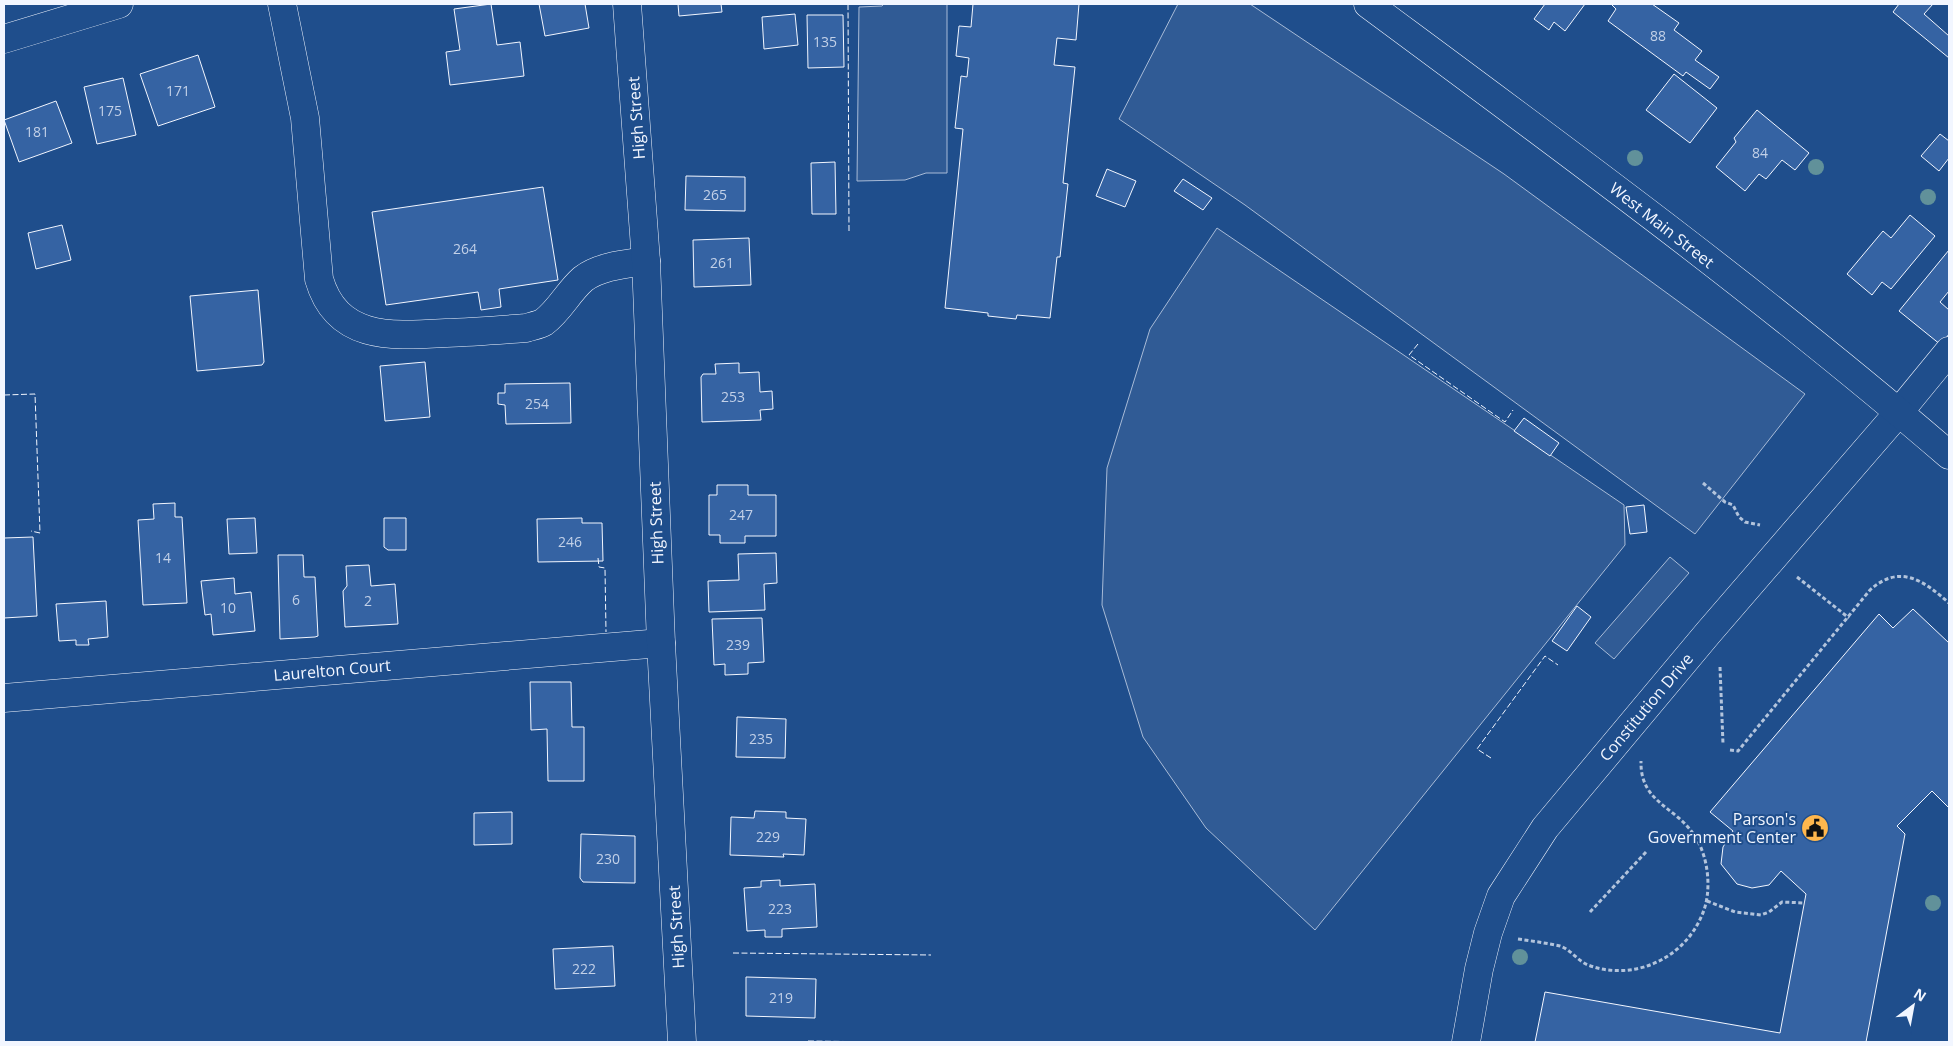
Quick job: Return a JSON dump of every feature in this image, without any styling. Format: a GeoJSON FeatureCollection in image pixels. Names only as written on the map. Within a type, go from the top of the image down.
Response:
{"type":"FeatureCollection","features":[{"type":"Feature","properties":{"kind":"main road"},"geometry":{"type":"LineString","coordinates":[[4,39],[119,4]]}},
{"type":"Feature","properties":{"kind":"main road"},"geometry":{"type":"LineString","coordinates":[[282,4],[305,118],[319,279],[324,296],[336,313],[358,327],[378,334],[404,335],[526,328],[543,323],[558,310],[585,278],[600,270],[614,266],[646,261]]}},
{"type":"Feature","properties":{"kind":"main road","name":"High Street"},"geometry":{"type":"LineString","coordinates":[[627,4],[646,261],[661,643],[682,1042]]}},
{"type":"Feature","properties":{"kind":"main road","name":"West Main Street"},"geometry":{"type":"LineString","coordinates":[[1368,4],[1658,222],[1827,353],[1949,455]]}},
{"type":"Feature","properties":{"kind":"main road","name":"Constitution Drive"},"geometry":{"type":"LineString","coordinates":[[1466,1042],[1479,969],[1488,933],[1501,896],[1545,828],[1708,633],[1899,412],[1949,351]]}},
{"type":"Feature","properties":{"kind":"main road","name":"Laurelton Court"},"geometry":{"type":"LineString","coordinates":[[4,698],[661,643]]}},
{"type":"Feature","properties":{"kind":"path"},"geometry":{"type":"LineString","coordinates":[[1703,483],[1725,502],[1733,505],[1739,517],[1745,522],[1761,525]]}},
{"type":"Feature","properties":{"kind":"path"},"geometry":{"type":"LineString","coordinates":[[1790,572],[1849,618]]}},
{"type":"Feature","properties":{"kind":"path"},"geometry":{"type":"LineString","coordinates":[[1730,750],[1738,751],[1849,618],[1870,590],[1878,583],[1901,577],[1913,578],[1923,581],[1949,603]]}},
{"type":"Feature","properties":{"kind":"path"},"geometry":{"type":"LineString","coordinates":[[1720,666],[1722,744]]}},
{"type":"Feature","properties":{"kind":"path"},"geometry":{"type":"LineString","coordinates":[[1510,937],[1562,947],[1588,965],[1606,970],[1628,970],[1653,965],[1676,952],[1693,933],[1707,901],[1705,858],[1698,840],[1689,827],[1650,793],[1642,781],[1641,756]]}},
{"type":"Feature","properties":{"kind":"path"},"geometry":{"type":"LineString","coordinates":[[1590,912],[1648,851]]}},
{"type":"Feature","properties":{"kind":"path"},"geometry":{"type":"LineString","coordinates":[[1707,901],[1735,912],[1761,915],[1769,912],[1782,902],[1805,903]]}},
{"type":"Feature","properties":{"kind":"shaded area"},"geometry":{"type":"Polygon","coordinates":[[[884,4],[947,4],[947,173],[926,173],[905,180],[857,181],[859,7],[882,6],[884,4]]]}},
{"type":"Feature","properties":{"kind":"shaded area"},"geometry":{"type":"Polygon","coordinates":[[[1178,4],[1250,4],[1504,174],[1805,394],[1695,534],[1245,205],[1119,119],[1178,4]]]}},
{"type":"Feature","properties":{"kind":"shaded area"},"geometry":{"type":"Polygon","coordinates":[[[1217,228],[1624,505],[1625,545],[1315,930],[1206,828],[1143,737],[1102,605],[1107,468],[1150,329],[1217,228]]]}},
{"type":"Feature","properties":{"kind":"shaded area"},"geometry":{"type":"Polygon","coordinates":[[[1670,557],[1689,573],[1614,659],[1595,643],[1670,557]]]}},
{"type":"Feature","properties":{"kind":"building"},"geometry":{"type":"Polygon","coordinates":[[[491,4],[497,45],[520,42],[524,76],[450,85],[446,52],[460,50],[454,9],[491,4]]]}},
{"type":"Feature","properties":{"kind":"building"},"geometry":{"type":"Polygon","coordinates":[[[539,4],[585,4],[589,28],[545,36],[539,4]]]}},
{"type":"Feature","properties":{"kind":"building"},"geometry":{"type":"Polygon","coordinates":[[[678,4],[721,4],[722,12],[679,16],[678,4]]]}},
{"type":"Feature","properties":{"kind":"building"},"geometry":{"type":"Polygon","coordinates":[[[973,4],[1079,4],[1076,40],[1057,38],[1054,65],[1075,67],[1063,183],[1068,184],[1060,257],[1057,257],[1050,318],[1017,315],[1016,319],[988,316],[988,313],[945,308],[963,129],[955,128],[961,76],[967,77],[969,58],[956,56],[959,26],[971,27],[973,4]]]}},
{"type":"Feature","properties":{"kind":"building"},"geometry":{"type":"Polygon","coordinates":[[[1545,4],[1585,4],[1565,31],[1554,22],[1549,30],[1534,19],[1545,4]]]}},
{"type":"Feature","properties":{"kind":"building"},"geometry":{"type":"Polygon","coordinates":[[[1611,4],[1652,4],[1679,23],[1674,30],[1702,51],[1695,60],[1719,77],[1710,89],[1686,72],[1683,76],[1608,21],[1616,9],[1611,4]]]}},
{"type":"Feature","properties":{"kind":"building"},"geometry":{"type":"Polygon","coordinates":[[[1899,4],[1933,4],[1924,14],[1949,36],[1949,58],[1893,12],[1899,4]]]}},
{"type":"Feature","properties":{"kind":"building"},"geometry":{"type":"Polygon","coordinates":[[[795,14],[798,45],[764,49],[762,17],[795,14]]]}},
{"type":"Feature","properties":{"kind":"building"},"geometry":{"type":"Polygon","coordinates":[[[807,15],[843,15],[844,67],[808,68],[807,15]]]}},
{"type":"Feature","properties":{"kind":"building"},"geometry":{"type":"Polygon","coordinates":[[[198,55],[215,107],[158,126],[140,74],[198,55]]]}},
{"type":"Feature","properties":{"kind":"building"},"geometry":{"type":"Polygon","coordinates":[[[1674,74],[1717,108],[1690,143],[1646,110],[1674,74]]]}},
{"type":"Feature","properties":{"kind":"building"},"geometry":{"type":"Polygon","coordinates":[[[123,78],[136,135],[97,144],[84,87],[123,78]]]}},
{"type":"Feature","properties":{"kind":"building"},"geometry":{"type":"Polygon","coordinates":[[[56,101],[72,143],[19,162],[4,120],[56,101]]]}},
{"type":"Feature","properties":{"kind":"building"},"geometry":{"type":"Polygon","coordinates":[[[1757,110],[1809,153],[1795,170],[1782,160],[1766,179],[1759,174],[1745,191],[1716,167],[1736,142],[1734,138],[1757,110]]]}},
{"type":"Feature","properties":{"kind":"building"},"geometry":{"type":"Polygon","coordinates":[[[1940,134],[1949,141],[1949,158],[1939,171],[1921,156],[1940,134]]]}},
{"type":"Feature","properties":{"kind":"building"},"geometry":{"type":"Polygon","coordinates":[[[835,162],[836,214],[812,214],[811,163],[835,162]]]}},
{"type":"Feature","properties":{"kind":"building"},"geometry":{"type":"Polygon","coordinates":[[[1107,169],[1136,181],[1125,207],[1096,196],[1107,169]]]}},
{"type":"Feature","properties":{"kind":"building"},"geometry":{"type":"Polygon","coordinates":[[[686,176],[745,177],[745,211],[685,210],[686,176]]]}},
{"type":"Feature","properties":{"kind":"building"},"geometry":{"type":"Polygon","coordinates":[[[1183,179],[1212,198],[1203,210],[1174,191],[1183,179]]]}},
{"type":"Feature","properties":{"kind":"building"},"geometry":{"type":"Polygon","coordinates":[[[543,187],[558,280],[499,289],[501,307],[481,310],[478,292],[386,305],[372,212],[543,187]]]}},
{"type":"Feature","properties":{"kind":"building"},"geometry":{"type":"Polygon","coordinates":[[[1910,215],[1935,236],[1891,289],[1882,282],[1872,295],[1847,274],[1883,231],[1891,238],[1910,215]]]}},
{"type":"Feature","properties":{"kind":"building"},"geometry":{"type":"Polygon","coordinates":[[[62,225],[71,260],[36,269],[28,233],[62,225]]]}},
{"type":"Feature","properties":{"kind":"building"},"geometry":{"type":"Polygon","coordinates":[[[749,238],[751,285],[694,287],[693,240],[749,238]]]}},
{"type":"Feature","properties":{"kind":"building"},"geometry":{"type":"Polygon","coordinates":[[[1949,250],[1949,291],[1940,302],[1949,310],[1949,334],[1941,345],[1899,311],[1949,250]]]}},
{"type":"Feature","properties":{"kind":"building"},"geometry":{"type":"Polygon","coordinates":[[[258,290],[264,362],[262,365],[197,371],[190,296],[258,290]]]}},
{"type":"Feature","properties":{"kind":"building"},"geometry":{"type":"Polygon","coordinates":[[[425,362],[430,417],[385,421],[380,366],[425,362]]]}},
{"type":"Feature","properties":{"kind":"building"},"geometry":{"type":"Polygon","coordinates":[[[739,363],[739,373],[759,372],[760,392],[772,391],[773,409],[760,410],[761,420],[702,422],[701,377],[703,374],[716,374],[715,364],[739,363]]]}},
{"type":"Feature","properties":{"kind":"building"},"geometry":{"type":"Polygon","coordinates":[[[570,383],[571,423],[506,424],[505,405],[498,404],[498,393],[505,393],[505,384],[570,383]]]}},
{"type":"Feature","properties":{"kind":"building"},"geometry":{"type":"Polygon","coordinates":[[[1524,418],[1559,443],[1550,456],[1514,431],[1524,418]]]}},
{"type":"Feature","properties":{"kind":"building"},"geometry":{"type":"Polygon","coordinates":[[[717,485],[748,485],[748,495],[776,495],[776,536],[745,536],[745,543],[720,543],[720,535],[709,535],[709,495],[717,495],[717,485]]]}},
{"type":"Feature","properties":{"kind":"building"},"geometry":{"type":"Polygon","coordinates":[[[175,503],[175,517],[182,517],[187,603],[143,605],[138,520],[154,519],[153,504],[175,503]]]}},
{"type":"Feature","properties":{"kind":"building"},"geometry":{"type":"Polygon","coordinates":[[[1644,505],[1647,532],[1630,534],[1626,507],[1644,505]]]}},
{"type":"Feature","properties":{"kind":"building"},"geometry":{"type":"Polygon","coordinates":[[[255,518],[257,553],[229,554],[227,519],[255,518]]]}},
{"type":"Feature","properties":{"kind":"building"},"geometry":{"type":"Polygon","coordinates":[[[384,518],[406,518],[406,550],[388,550],[384,547],[384,518]]]}},
{"type":"Feature","properties":{"kind":"building"},"geometry":{"type":"Polygon","coordinates":[[[582,518],[582,523],[602,523],[603,561],[538,562],[537,519],[582,518]]]}},
{"type":"Feature","properties":{"kind":"building"},"geometry":{"type":"Polygon","coordinates":[[[33,537],[37,616],[4,618],[4,538],[33,537]]]}},
{"type":"Feature","properties":{"kind":"building"},"geometry":{"type":"Polygon","coordinates":[[[776,553],[777,583],[764,584],[765,610],[709,612],[708,581],[739,580],[738,554],[776,553]]]}},
{"type":"Feature","properties":{"kind":"building"},"geometry":{"type":"Polygon","coordinates":[[[278,555],[303,555],[304,577],[315,577],[318,636],[280,639],[278,555]]]}},
{"type":"Feature","properties":{"kind":"building"},"geometry":{"type":"Polygon","coordinates":[[[369,565],[371,586],[395,584],[398,624],[345,627],[343,591],[347,586],[346,566],[369,565]]]}},
{"type":"Feature","properties":{"kind":"building"},"geometry":{"type":"Polygon","coordinates":[[[234,578],[235,594],[251,592],[255,631],[213,635],[211,614],[205,615],[201,581],[234,578]]]}},
{"type":"Feature","properties":{"kind":"building"},"geometry":{"type":"Polygon","coordinates":[[[106,601],[108,637],[88,639],[89,645],[76,645],[76,640],[59,641],[56,604],[106,601]]]}},
{"type":"Feature","properties":{"kind":"building"},"geometry":{"type":"Polygon","coordinates":[[[1577,606],[1591,617],[1567,651],[1552,641],[1577,606]]]}},
{"type":"Feature","properties":{"kind":"building","name":"Parson's Government Center"},"geometry":{"type":"Polygon","coordinates":[[[1913,609],[1949,643],[1949,808],[1932,791],[1897,826],[1905,834],[1866,1042],[1535,1042],[1545,992],[1780,1033],[1806,894],[1781,871],[1769,885],[1752,888],[1737,884],[1721,864],[1723,847],[1733,831],[1710,812],[1879,614],[1893,628],[1913,609]]]}},
{"type":"Feature","properties":{"kind":"building"},"geometry":{"type":"Polygon","coordinates":[[[762,618],[764,662],[748,663],[748,674],[725,675],[725,664],[714,665],[712,619],[762,618]]]}},
{"type":"Feature","properties":{"kind":"building"},"geometry":{"type":"Polygon","coordinates":[[[530,682],[571,682],[572,727],[584,727],[584,781],[548,781],[547,729],[531,730],[530,682]]]}},
{"type":"Feature","properties":{"kind":"building"},"geometry":{"type":"Polygon","coordinates":[[[737,717],[786,719],[785,758],[736,757],[737,717]]]}},
{"type":"Feature","properties":{"kind":"building"},"geometry":{"type":"Polygon","coordinates":[[[755,811],[786,812],[786,818],[806,819],[804,855],[783,854],[784,857],[730,855],[731,817],[754,818],[755,811]]]}},
{"type":"Feature","properties":{"kind":"building"},"geometry":{"type":"Polygon","coordinates":[[[512,812],[512,844],[474,845],[474,813],[512,812]]]}},
{"type":"Feature","properties":{"kind":"building"},"geometry":{"type":"Polygon","coordinates":[[[581,834],[635,836],[635,883],[583,882],[580,878],[581,834]]]}},
{"type":"Feature","properties":{"kind":"building"},"geometry":{"type":"Polygon","coordinates":[[[780,880],[780,886],[815,884],[817,927],[782,929],[782,937],[765,937],[765,930],[747,931],[744,888],[761,887],[761,881],[780,880]]]}},
{"type":"Feature","properties":{"kind":"building"},"geometry":{"type":"Polygon","coordinates":[[[613,946],[615,986],[555,989],[553,949],[613,946]]]}},
{"type":"Feature","properties":{"kind":"building"},"geometry":{"type":"Polygon","coordinates":[[[746,977],[816,979],[815,1018],[746,1016],[746,977]]]}},
{"type":"Feature","properties":{"kind":"fence"},"geometry":{"type":"LineString","coordinates":[[848,4],[849,231]]}},
{"type":"Feature","properties":{"kind":"fence"},"geometry":{"type":"LineString","coordinates":[[1418,344],[1409,355],[1505,422],[1513,410]]}},
{"type":"Feature","properties":{"kind":"fence"},"geometry":{"type":"LineString","coordinates":[[4,395],[35,394],[40,533],[31,531]]}},
{"type":"Feature","properties":{"kind":"fence"},"geometry":{"type":"LineString","coordinates":[[598,558],[599,567],[605,568],[606,632]]}},
{"type":"Feature","properties":{"kind":"fence"},"geometry":{"type":"LineString","coordinates":[[1491,758],[1477,749],[1545,656],[1558,665]]}},
{"type":"Feature","properties":{"kind":"fence"},"geometry":{"type":"LineString","coordinates":[[733,953],[931,955]]}},
{"type":"Feature","properties":{"kind":"fence"},"geometry":{"type":"LineString","coordinates":[[808,1041],[881,1042]]}},
{"type":"Feature","properties":{"kind":"place","name":"Parson's Government Center"},"geometry":{"type":"Point","coordinates":[1815,828]}}]}
